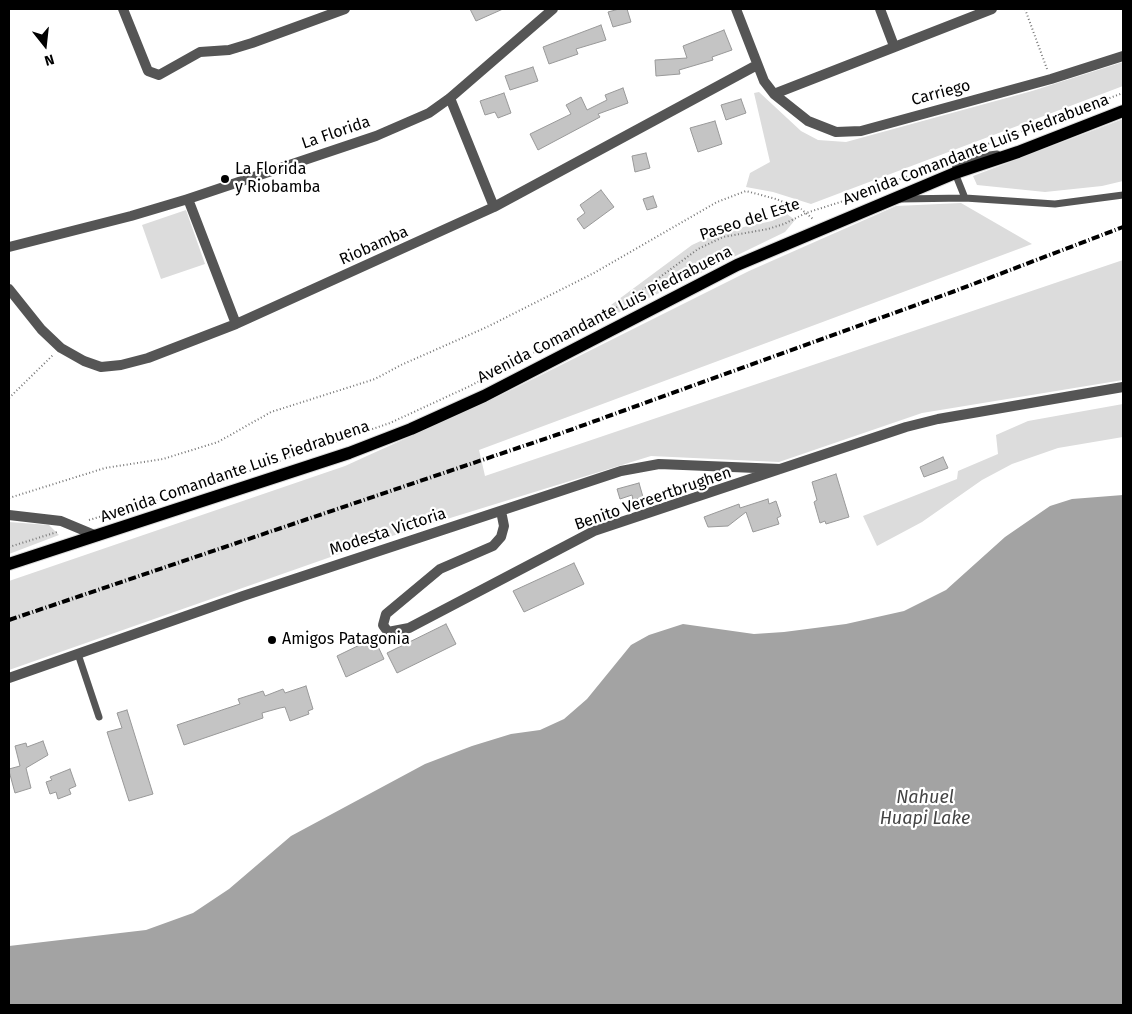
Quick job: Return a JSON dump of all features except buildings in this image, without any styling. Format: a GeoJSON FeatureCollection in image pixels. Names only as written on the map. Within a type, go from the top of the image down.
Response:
{"type":"FeatureCollection","features":[{"type":"Feature","properties":{"kind":"main road","name":"Avenida Comandante Luis Piedrabuena"},"geometry":{"type":"LineString","coordinates":[[9,564],[349,453],[411,429],[484,396],[737,265],[822,227],[955,173],[1018,152],[1123,111]]}},
{"type":"Feature","properties":{"kind":"street"},"geometry":{"type":"LineString","coordinates":[[123,9],[148,71],[159,75],[200,52],[229,50],[345,9]]}},
{"type":"Feature","properties":{"kind":"street","name":"La Florida"},"geometry":{"type":"LineString","coordinates":[[9,246],[130,216],[188,199],[376,136],[429,113],[450,98],[553,9]]}},
{"type":"Feature","properties":{"kind":"street","name":"Carriego"},"geometry":{"type":"LineString","coordinates":[[736,9],[764,81],[774,94],[808,122],[836,132],[861,131],[1123,56]]}},
{"type":"Feature","properties":{"kind":"street"},"geometry":{"type":"LineString","coordinates":[[880,9],[894,46]]}},
{"type":"Feature","properties":{"kind":"street"},"geometry":{"type":"LineString","coordinates":[[774,94],[992,9]]}},
{"type":"Feature","properties":{"kind":"street","name":"Riobamba"},"geometry":{"type":"LineString","coordinates":[[9,289],[25,312],[60,348],[84,361],[101,367],[121,365],[148,358],[236,324],[494,207],[757,64]]}},
{"type":"Feature","properties":{"kind":"street"},"geometry":{"type":"LineString","coordinates":[[450,98],[494,207]]}},
{"type":"Feature","properties":{"kind":"street"},"geometry":{"type":"LineString","coordinates":[[188,199],[236,324]]}},
{"type":"Feature","properties":{"kind":"street","name":"Benito Vereertbrughen"},"geometry":{"type":"LineString","coordinates":[[502,511],[504,526],[501,536],[493,546],[440,569],[386,614],[383,624],[388,632],[408,628],[594,532],[906,428],[938,419],[1123,387]]}},
{"type":"Feature","properties":{"kind":"street","name":"Modesta Victoria"},"geometry":{"type":"LineString","coordinates":[[9,678],[243,596],[621,471],[659,464],[786,469]]}},
{"type":"Feature","properties":{"kind":"street","name":"Avenida Comandante Luis Piedrabuena"},"geometry":{"type":"LineString","coordinates":[[9,514],[61,521],[97,536]]}},
{"type":"Feature","properties":{"kind":"lane"},"geometry":{"type":"LineString","coordinates":[[955,173],[965,198]]}},
{"type":"Feature","properties":{"kind":"lane"},"geometry":{"type":"LineString","coordinates":[[889,200],[965,198],[1056,204],[1123,195]]}},
{"type":"Feature","properties":{"kind":"lane"},"geometry":{"type":"LineString","coordinates":[[78,654],[99,717]]}},
{"type":"Feature","properties":{"kind":"path"},"geometry":{"type":"LineString","coordinates":[[1025,9],[1051,78]]}},
{"type":"Feature","properties":{"kind":"path"},"geometry":{"type":"LineString","coordinates":[[979,147],[1123,93]]}},
{"type":"Feature","properties":{"kind":"path","name":"Paseo del Este"},"geometry":{"type":"LineString","coordinates":[[9,547],[206,486],[390,423],[470,386],[599,318],[629,300],[698,249],[723,237],[776,226],[806,213],[853,198],[876,187],[918,173],[953,156]]}},
{"type":"Feature","properties":{"kind":"path"},"geometry":{"type":"LineString","coordinates":[[9,498],[105,468],[163,459],[218,442],[272,412],[375,380],[401,365],[531,305],[592,274],[717,202],[746,191],[776,199],[801,209],[822,227]]}},
{"type":"Feature","properties":{"kind":"path"},"geometry":{"type":"LineString","coordinates":[[9,398],[60,348]]}},
{"type":"Feature","properties":{"kind":"shaded area"},"geometry":{"type":"Polygon","coordinates":[[[1123,62],[1123,86],[811,204],[773,192],[746,187],[750,173],[770,162],[754,93],[759,92],[801,131],[818,140],[846,142],[1032,91],[1123,62]]]}},
{"type":"Feature","properties":{"kind":"shaded area"},"geometry":{"type":"Polygon","coordinates":[[[1123,119],[1123,181],[1102,186],[1045,192],[977,185],[973,176],[1123,119]]]}},
{"type":"Feature","properties":{"kind":"shaded area"},"geometry":{"type":"Polygon","coordinates":[[[961,203],[1032,244],[479,450],[485,476],[1123,260],[1123,380],[922,413],[779,462],[651,456],[379,540],[9,670],[9,581],[345,466],[501,395],[749,271],[896,206],[961,203]]]}},
{"type":"Feature","properties":{"kind":"shaded area"},"geometry":{"type":"Polygon","coordinates":[[[186,210],[205,264],[161,279],[142,225],[186,210]]]}},
{"type":"Feature","properties":{"kind":"shaded area"},"geometry":{"type":"Polygon","coordinates":[[[787,214],[795,220],[785,232],[616,314],[611,305],[692,245],[720,232],[772,221],[787,214]]]}},
{"type":"Feature","properties":{"kind":"shaded area"},"geometry":{"type":"Polygon","coordinates":[[[1123,404],[1123,437],[1058,448],[1012,464],[982,480],[922,522],[877,546],[863,516],[957,479],[958,471],[998,454],[996,435],[1028,421],[1123,404]]]}},
{"type":"Feature","properties":{"kind":"shaded area"},"geometry":{"type":"Polygon","coordinates":[[[9,522],[49,525],[59,535],[9,554],[9,522]]]}},
{"type":"Feature","properties":{"kind":"water","name":"Nahuel Huapi Lake"},"geometry":{"type":"Polygon","coordinates":[[[1123,495],[1123,1005],[9,1005],[9,946],[146,930],[193,913],[229,889],[291,836],[425,764],[472,746],[511,734],[540,730],[564,719],[587,699],[631,645],[649,635],[683,624],[754,634],[784,632],[846,624],[904,611],[946,590],[1005,537],[1050,506],[1072,499],[1123,495]]]}},
{"type":"Feature","properties":{"kind":"railway"},"geometry":{"type":"LineString","coordinates":[[9,620],[559,434],[955,291],[1123,227]]}},
{"type":"Feature","properties":{"kind":"place","name":"La Florida y Riobamba"},"geometry":{"type":"Point","coordinates":[225,179]}},
{"type":"Feature","properties":{"kind":"place","name":"Amigos Patagonia"},"geometry":{"type":"Point","coordinates":[272,640]}}]}
